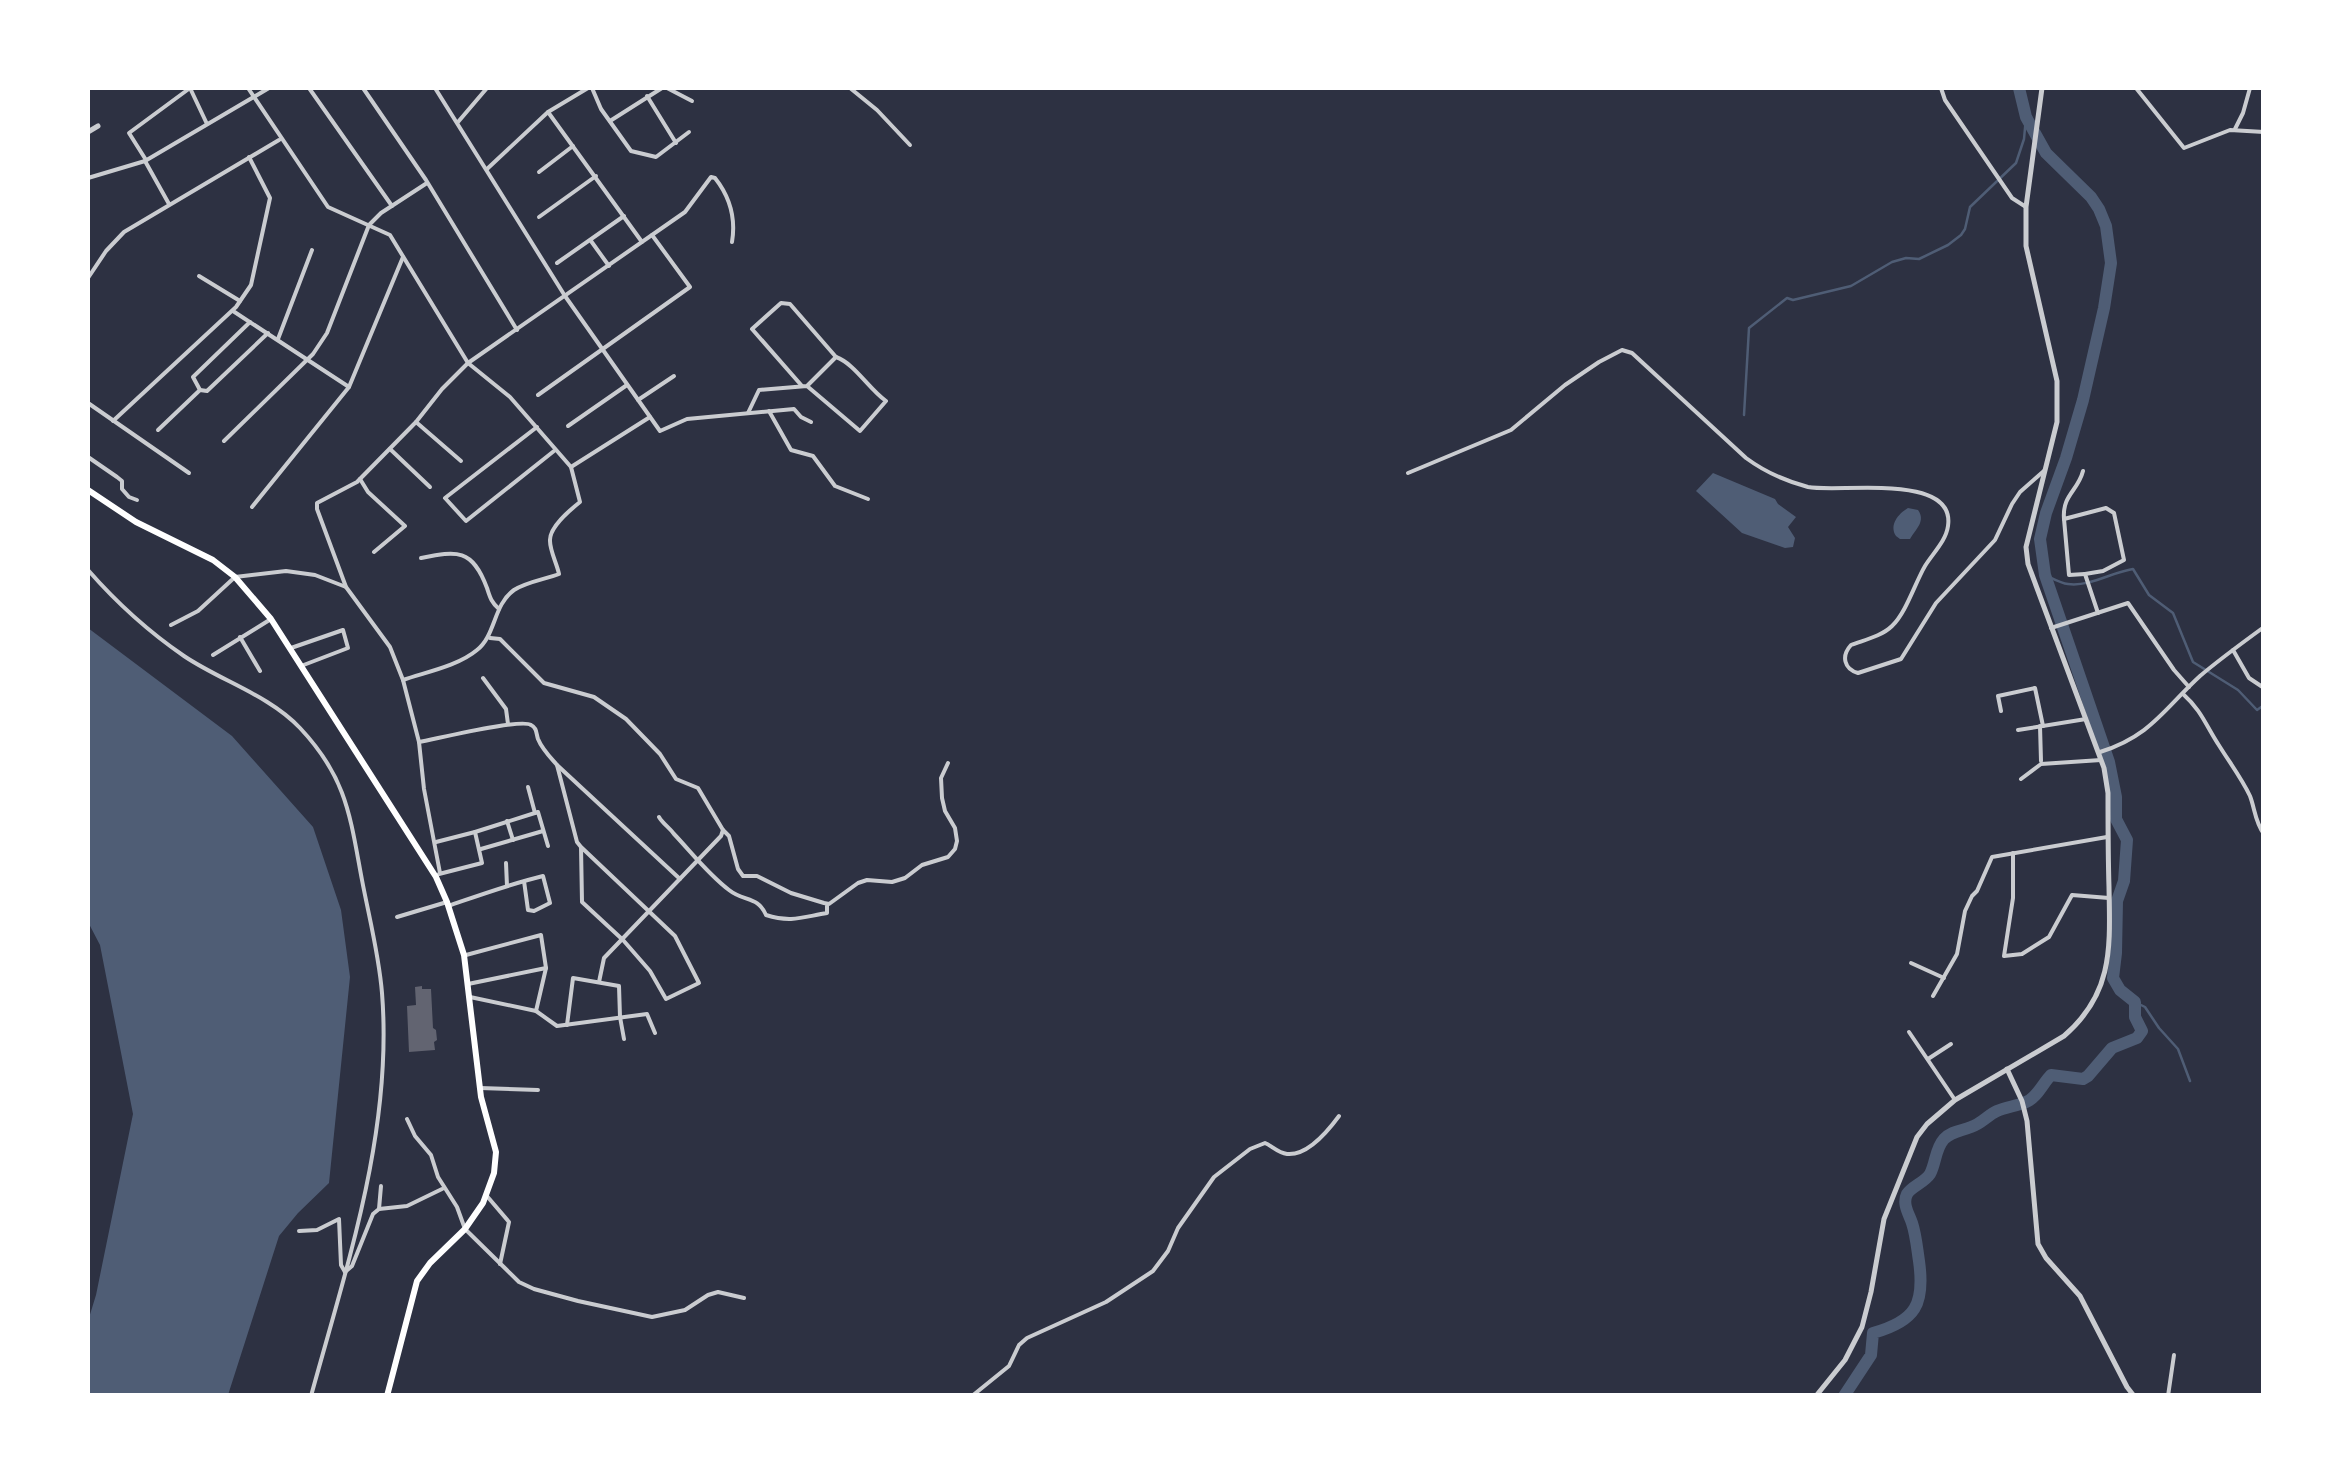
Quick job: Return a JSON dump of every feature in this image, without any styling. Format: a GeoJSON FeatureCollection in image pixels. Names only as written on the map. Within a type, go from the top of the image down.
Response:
{"type":"FeatureCollection","features":[{"type":"Feature","properties":{"kind":"main road"},"geometry":{"type":"LineString","coordinates":[[88,490],[122,514],[204,555],[235,576],[271,619],[438,875],[464,955],[480,1088],[496,1152],[494,1173],[486,1195],[465,1229],[417,1280],[387,1396]]}},
{"type":"Feature","properties":{"kind":"street"},"geometry":{"type":"LineString","coordinates":[[169,204],[129,133],[190,88],[208,124]]}},
{"type":"Feature","properties":{"kind":"street"},"geometry":{"type":"LineString","coordinates":[[248,88],[328,207],[390,235],[468,363],[510,398],[571,467],[580,502],[552,532],[550,540],[559,574],[514,590],[499,609],[488,638],[476,651],[403,680]]}},
{"type":"Feature","properties":{"kind":"street"},"geometry":{"type":"LineString","coordinates":[[88,178],[145,161],[269,88]]}},
{"type":"Feature","properties":{"kind":"street"},"geometry":{"type":"LineString","coordinates":[[309,88],[392,206]]}},
{"type":"Feature","properties":{"kind":"street"},"geometry":{"type":"LineString","coordinates":[[363,88],[517,330]]}},
{"type":"Feature","properties":{"kind":"street"},"geometry":{"type":"LineString","coordinates":[[436,88],[565,296],[660,431],[687,418],[794,409],[811,422]]}},
{"type":"Feature","properties":{"kind":"street"},"geometry":{"type":"LineString","coordinates":[[457,122],[487,88]]}},
{"type":"Feature","properties":{"kind":"street"},"geometry":{"type":"LineString","coordinates":[[486,169],[548,112],[590,88],[631,150],[656,157],[689,132]]}},
{"type":"Feature","properties":{"kind":"street"},"geometry":{"type":"LineString","coordinates":[[610,121],[664,88],[692,101]]}},
{"type":"Feature","properties":{"kind":"street"},"geometry":{"type":"LineString","coordinates":[[850,88],[910,145]]}},
{"type":"Feature","properties":{"kind":"street"},"geometry":{"type":"LineString","coordinates":[[1941,88],[1945,100],[2012,198],[2026,207]]}},
{"type":"Feature","properties":{"kind":"street"},"geometry":{"type":"LineString","coordinates":[[1816,1396],[1845,1360],[1862,1328],[1884,1219],[1917,1137],[1955,1100],[2064,1036],[2079,1023],[2091,1008],[2108,961],[2108,794],[2101,755],[2028,564],[2026,547],[2057,422],[2056,381],[2026,246],[2026,207],[2042,88]]}},
{"type":"Feature","properties":{"kind":"street"},"geometry":{"type":"LineString","coordinates":[[2136,88],[2184,148],[2234,129],[2264,132]]}},
{"type":"Feature","properties":{"kind":"street"},"geometry":{"type":"LineString","coordinates":[[2234,129],[2250,88]]}},
{"type":"Feature","properties":{"kind":"street"},"geometry":{"type":"LineString","coordinates":[[646,96],[676,143]]}},
{"type":"Feature","properties":{"kind":"street"},"geometry":{"type":"LineString","coordinates":[[548,112],[642,242]]}},
{"type":"Feature","properties":{"kind":"street"},"geometry":{"type":"LineString","coordinates":[[88,132],[98,126]]}},
{"type":"Feature","properties":{"kind":"street"},"geometry":{"type":"LineString","coordinates":[[88,278],[118,236],[281,139]]}},
{"type":"Feature","properties":{"kind":"street"},"geometry":{"type":"LineString","coordinates":[[540,172],[573,146]]}},
{"type":"Feature","properties":{"kind":"street"},"geometry":{"type":"LineString","coordinates":[[113,421],[233,311],[250,285],[270,198],[249,157]]}},
{"type":"Feature","properties":{"kind":"street"},"geometry":{"type":"LineString","coordinates":[[540,217],[596,176]]}},
{"type":"Feature","properties":{"kind":"street"},"geometry":{"type":"LineString","coordinates":[[475,832],[482,863],[438,875],[419,742],[403,680],[390,647],[346,587],[317,503],[360,479],[468,363],[691,206],[712,177],[725,190],[736,219],[732,242]]}},
{"type":"Feature","properties":{"kind":"street"},"geometry":{"type":"LineString","coordinates":[[224,441],[308,360],[328,333],[369,225],[427,183]]}},
{"type":"Feature","properties":{"kind":"street"},"geometry":{"type":"LineString","coordinates":[[557,263],[624,216]]}},
{"type":"Feature","properties":{"kind":"street"},"geometry":{"type":"LineString","coordinates":[[538,395],[690,287],[652,235]]}},
{"type":"Feature","properties":{"kind":"street"},"geometry":{"type":"LineString","coordinates":[[590,240],[609,266]]}},
{"type":"Feature","properties":{"kind":"street"},"geometry":{"type":"LineString","coordinates":[[278,339],[312,250]]}},
{"type":"Feature","properties":{"kind":"street"},"geometry":{"type":"LineString","coordinates":[[252,507],[349,387],[402,256]]}},
{"type":"Feature","properties":{"kind":"street"},"geometry":{"type":"LineString","coordinates":[[199,276],[240,301]]}},
{"type":"Feature","properties":{"kind":"street"},"geometry":{"type":"LineString","coordinates":[[781,303],[790,304],[836,357],[846,361],[886,400],[860,431],[804,386],[752,329],[781,303]]}},
{"type":"Feature","properties":{"kind":"street"},"geometry":{"type":"LineString","coordinates":[[233,311],[349,387]]}},
{"type":"Feature","properties":{"kind":"street"},"geometry":{"type":"LineString","coordinates":[[200,390],[193,377],[250,322]]}},
{"type":"Feature","properties":{"kind":"street"},"geometry":{"type":"LineString","coordinates":[[200,390],[207,391],[268,333]]}},
{"type":"Feature","properties":{"kind":"street"},"geometry":{"type":"LineString","coordinates":[[1408,474],[1511,430],[1599,362],[1622,350],[1632,354],[1746,458],[1778,478],[1812,488],[1926,493],[1944,506],[1948,522],[1944,538],[1893,626],[1847,650],[1846,664],[1858,674],[1900,659],[1928,614],[1995,540],[2020,492],[2045,470]]}},
{"type":"Feature","properties":{"kind":"street"},"geometry":{"type":"LineString","coordinates":[[748,413],[759,390],[804,386],[836,357]]}},
{"type":"Feature","properties":{"kind":"street"},"geometry":{"type":"LineString","coordinates":[[638,400],[674,376]]}},
{"type":"Feature","properties":{"kind":"street"},"geometry":{"type":"LineString","coordinates":[[568,426],[628,386]]}},
{"type":"Feature","properties":{"kind":"street"},"geometry":{"type":"LineString","coordinates":[[158,430],[200,390]]}},
{"type":"Feature","properties":{"kind":"street"},"geometry":{"type":"LineString","coordinates":[[88,403],[189,473]]}},
{"type":"Feature","properties":{"kind":"street"},"geometry":{"type":"LineString","coordinates":[[769,411],[791,450],[813,456],[835,486],[868,499]]}},
{"type":"Feature","properties":{"kind":"street"},"geometry":{"type":"LineString","coordinates":[[571,467],[650,417]]}},
{"type":"Feature","properties":{"kind":"street"},"geometry":{"type":"LineString","coordinates":[[416,422],[461,460]]}},
{"type":"Feature","properties":{"kind":"street"},"geometry":{"type":"LineString","coordinates":[[537,426],[445,498],[466,521],[556,449]]}},
{"type":"Feature","properties":{"kind":"street"},"geometry":{"type":"LineString","coordinates":[[390,449],[430,487]]}},
{"type":"Feature","properties":{"kind":"street"},"geometry":{"type":"LineString","coordinates":[[88,457],[118,477],[122,489],[138,500]]}},
{"type":"Feature","properties":{"kind":"street"},"geometry":{"type":"LineString","coordinates":[[2064,518],[2106,508],[2114,513],[2124,560],[2086,579],[2069,575],[2063,509],[2083,470]]}},
{"type":"Feature","properties":{"kind":"street"},"geometry":{"type":"LineString","coordinates":[[360,479],[368,492],[406,526],[374,552]]}},
{"type":"Feature","properties":{"kind":"street"},"geometry":{"type":"LineString","coordinates":[[421,558],[453,552],[473,562],[481,571],[492,603],[499,609]]}},
{"type":"Feature","properties":{"kind":"street"},"geometry":{"type":"LineString","coordinates":[[88,570],[139,621],[185,656],[250,692],[297,725],[332,768],[350,814],[377,955],[383,1016],[381,1088],[374,1150],[360,1217],[311,1396]]}},
{"type":"Feature","properties":{"kind":"street"},"geometry":{"type":"LineString","coordinates":[[171,625],[198,611],[235,576],[286,572],[315,575],[346,587]]}},
{"type":"Feature","properties":{"kind":"street"},"geometry":{"type":"LineString","coordinates":[[2086,579],[2098,613]]}},
{"type":"Feature","properties":{"kind":"street"},"geometry":{"type":"LineString","coordinates":[[2055,627],[2128,603],[2189,687]]}},
{"type":"Feature","properties":{"kind":"street"},"geometry":{"type":"LineString","coordinates":[[213,656],[271,619]]}},
{"type":"Feature","properties":{"kind":"street"},"geometry":{"type":"LineString","coordinates":[[2021,779],[2041,764],[2101,755],[2150,727],[2205,672],[2264,627]]}},
{"type":"Feature","properties":{"kind":"street"},"geometry":{"type":"LineString","coordinates":[[290,648],[343,630],[348,648],[301,666]]}},
{"type":"Feature","properties":{"kind":"street"},"geometry":{"type":"LineString","coordinates":[[240,638],[260,671]]}},
{"type":"Feature","properties":{"kind":"street"},"geometry":{"type":"LineString","coordinates":[[488,638],[500,639],[544,682],[594,697],[626,719],[660,754],[676,779],[698,788],[729,836],[743,876],[757,876],[791,893],[827,904]]}},
{"type":"Feature","properties":{"kind":"street"},"geometry":{"type":"LineString","coordinates":[[2232,650],[2249,678],[2264,688]]}},
{"type":"Feature","properties":{"kind":"street"},"geometry":{"type":"LineString","coordinates":[[483,678],[506,709],[508,724]]}},
{"type":"Feature","properties":{"kind":"street"},"geometry":{"type":"LineString","coordinates":[[2001,711],[1998,696],[2035,688],[2041,764]]}},
{"type":"Feature","properties":{"kind":"street"},"geometry":{"type":"LineString","coordinates":[[2183,694],[2199,708],[2247,790],[2256,824],[2264,834]]}},
{"type":"Feature","properties":{"kind":"street"},"geometry":{"type":"LineString","coordinates":[[2018,730],[2086,719]]}},
{"type":"Feature","properties":{"kind":"street"},"geometry":{"type":"LineString","coordinates":[[419,742],[508,724],[530,724],[557,765],[680,879]]}},
{"type":"Feature","properties":{"kind":"street"},"geometry":{"type":"LineString","coordinates":[[827,904],[858,883],[892,882],[922,865],[948,857],[956,841],[955,828],[942,798],[941,778],[948,763]]}},
{"type":"Feature","properties":{"kind":"street"},"geometry":{"type":"LineString","coordinates":[[557,765],[577,842],[675,936],[698,983],[666,999],[650,971],[582,902],[581,847]]}},
{"type":"Feature","properties":{"kind":"street"},"geometry":{"type":"LineString","coordinates":[[528,787],[548,846]]}},
{"type":"Feature","properties":{"kind":"street"},"geometry":{"type":"LineString","coordinates":[[434,842],[536,812]]}},
{"type":"Feature","properties":{"kind":"street"},"geometry":{"type":"LineString","coordinates":[[658,817],[730,891],[762,905],[766,915],[794,921],[827,913],[827,904]]}},
{"type":"Feature","properties":{"kind":"street"},"geometry":{"type":"LineString","coordinates":[[507,822],[513,840]]}},
{"type":"Feature","properties":{"kind":"street"},"geometry":{"type":"LineString","coordinates":[[598,982],[604,958],[723,830]]}},
{"type":"Feature","properties":{"kind":"street"},"geometry":{"type":"LineString","coordinates":[[479,850],[543,831]]}},
{"type":"Feature","properties":{"kind":"street"},"geometry":{"type":"LineString","coordinates":[[1933,996],[1956,954],[1965,911],[1992,857],[2108,836]]}},
{"type":"Feature","properties":{"kind":"street"},"geometry":{"type":"LineString","coordinates":[[2013,853],[2013,898],[2004,956],[2022,954],[2049,938],[2072,895],[2109,898]]}},
{"type":"Feature","properties":{"kind":"street"},"geometry":{"type":"LineString","coordinates":[[506,863],[508,886]]}},
{"type":"Feature","properties":{"kind":"street"},"geometry":{"type":"LineString","coordinates":[[397,917],[447,904],[524,881],[543,876],[550,904],[528,910],[524,881]]}},
{"type":"Feature","properties":{"kind":"street"},"geometry":{"type":"LineString","coordinates":[[464,955],[541,935],[546,968],[536,1012]]}},
{"type":"Feature","properties":{"kind":"street"},"geometry":{"type":"LineString","coordinates":[[1911,963],[1944,978]]}},
{"type":"Feature","properties":{"kind":"street"},"geometry":{"type":"LineString","coordinates":[[468,984],[546,968]]}},
{"type":"Feature","properties":{"kind":"street"},"geometry":{"type":"LineString","coordinates":[[567,1025],[573,978],[620,986],[624,1039]]}},
{"type":"Feature","properties":{"kind":"street"},"geometry":{"type":"LineString","coordinates":[[470,997],[536,1012],[556,1026],[646,1014],[655,1033]]}},
{"type":"Feature","properties":{"kind":"street"},"geometry":{"type":"LineString","coordinates":[[1910,1032],[1955,1100]]}},
{"type":"Feature","properties":{"kind":"street"},"geometry":{"type":"LineString","coordinates":[[1928,1060],[1950,1044]]}},
{"type":"Feature","properties":{"kind":"street"},"geometry":{"type":"LineString","coordinates":[[2007,1069],[2024,1110],[2038,1244],[2080,1296],[2134,1396]]}},
{"type":"Feature","properties":{"kind":"street"},"geometry":{"type":"LineString","coordinates":[[480,1088],[538,1090]]}},
{"type":"Feature","properties":{"kind":"street"},"geometry":{"type":"LineString","coordinates":[[972,1396],[1009,1366],[1026,1338],[1106,1302],[1153,1271],[1178,1228],[1220,1171],[1256,1145],[1265,1143],[1278,1152],[1296,1154],[1320,1138],[1339,1116]]}},
{"type":"Feature","properties":{"kind":"street"},"geometry":{"type":"LineString","coordinates":[[407,1120],[431,1155],[465,1229],[518,1282],[578,1302],[652,1316],[685,1310],[718,1292],[744,1298]]}},
{"type":"Feature","properties":{"kind":"street"},"geometry":{"type":"LineString","coordinates":[[379,1209],[381,1186]]}},
{"type":"Feature","properties":{"kind":"street"},"geometry":{"type":"LineString","coordinates":[[345,1272],[352,1266],[379,1209],[406,1206],[444,1189]]}},
{"type":"Feature","properties":{"kind":"street"},"geometry":{"type":"LineString","coordinates":[[486,1195],[509,1222],[500,1264]]}},
{"type":"Feature","properties":{"kind":"street"},"geometry":{"type":"LineString","coordinates":[[299,1231],[317,1230],[340,1219],[345,1272]]}},
{"type":"Feature","properties":{"kind":"street"},"geometry":{"type":"LineString","coordinates":[[2168,1396],[2174,1355]]}},
{"type":"Feature","properties":{"kind":"water"},"geometry":{"type":"Polygon","coordinates":[[[1713,473],[1775,499],[1796,517],[1788,527],[1795,538],[1793,547],[1785,548],[1742,533],[1696,491],[1713,473]]]}},
{"type":"Feature","properties":{"kind":"water"},"geometry":{"type":"Polygon","coordinates":[[[1908,508],[1918,510],[1921,521],[1910,539],[1900,539],[1894,524],[1908,508]]]}},
{"type":"Feature","properties":{"kind":"water"},"geometry":{"type":"Polygon","coordinates":[[[88,628],[232,736],[313,827],[341,910],[350,977],[329,1183],[279,1236],[228,1395],[88,1395],[88,1321],[133,1114],[100,945],[88,922],[88,628]]]}},
{"type":"Feature","properties":{"kind":"building"},"geometry":{"type":"Polygon","coordinates":[[[415,987],[431,989],[437,1040],[435,1050],[409,1052],[407,1006],[416,1005],[415,987]]]}},
{"type":"Feature","properties":{"kind":"waterway"},"geometry":{"type":"LineString","coordinates":[[1844,1396],[1871,1355],[1873,1333],[1899,1323],[1918,1300],[1921,1276],[1906,1198],[1930,1174],[1944,1139],[1997,1111],[2030,1100],[2051,1075],[2083,1079],[2112,1048],[2137,1038],[2142,1031],[2135,1017],[2135,1002],[2113,978],[2117,901],[2124,881],[2127,840],[2116,819],[2109,762],[2045,575],[2040,539],[2083,400],[2111,263],[2106,226],[2099,209],[2046,153],[2026,117],[2019,88]]}},
{"type":"Feature","properties":{"kind":"waterway"},"geometry":{"type":"LineString","coordinates":[[1744,415],[1749,328],[1787,298],[1793,300],[1851,286],[1892,262],[1919,259],[1948,245],[1965,229],[1970,207],[2016,163],[2026,117]]}},
{"type":"Feature","properties":{"kind":"waterway"},"geometry":{"type":"LineString","coordinates":[[2045,575],[2076,584],[2133,569],[2149,595],[2173,613],[2193,662],[2238,690],[2257,710],[2264,705]]}},
{"type":"Feature","properties":{"kind":"waterway"},"geometry":{"type":"LineString","coordinates":[[2135,1002],[2145,1007],[2178,1049],[2190,1081]]}}]}
